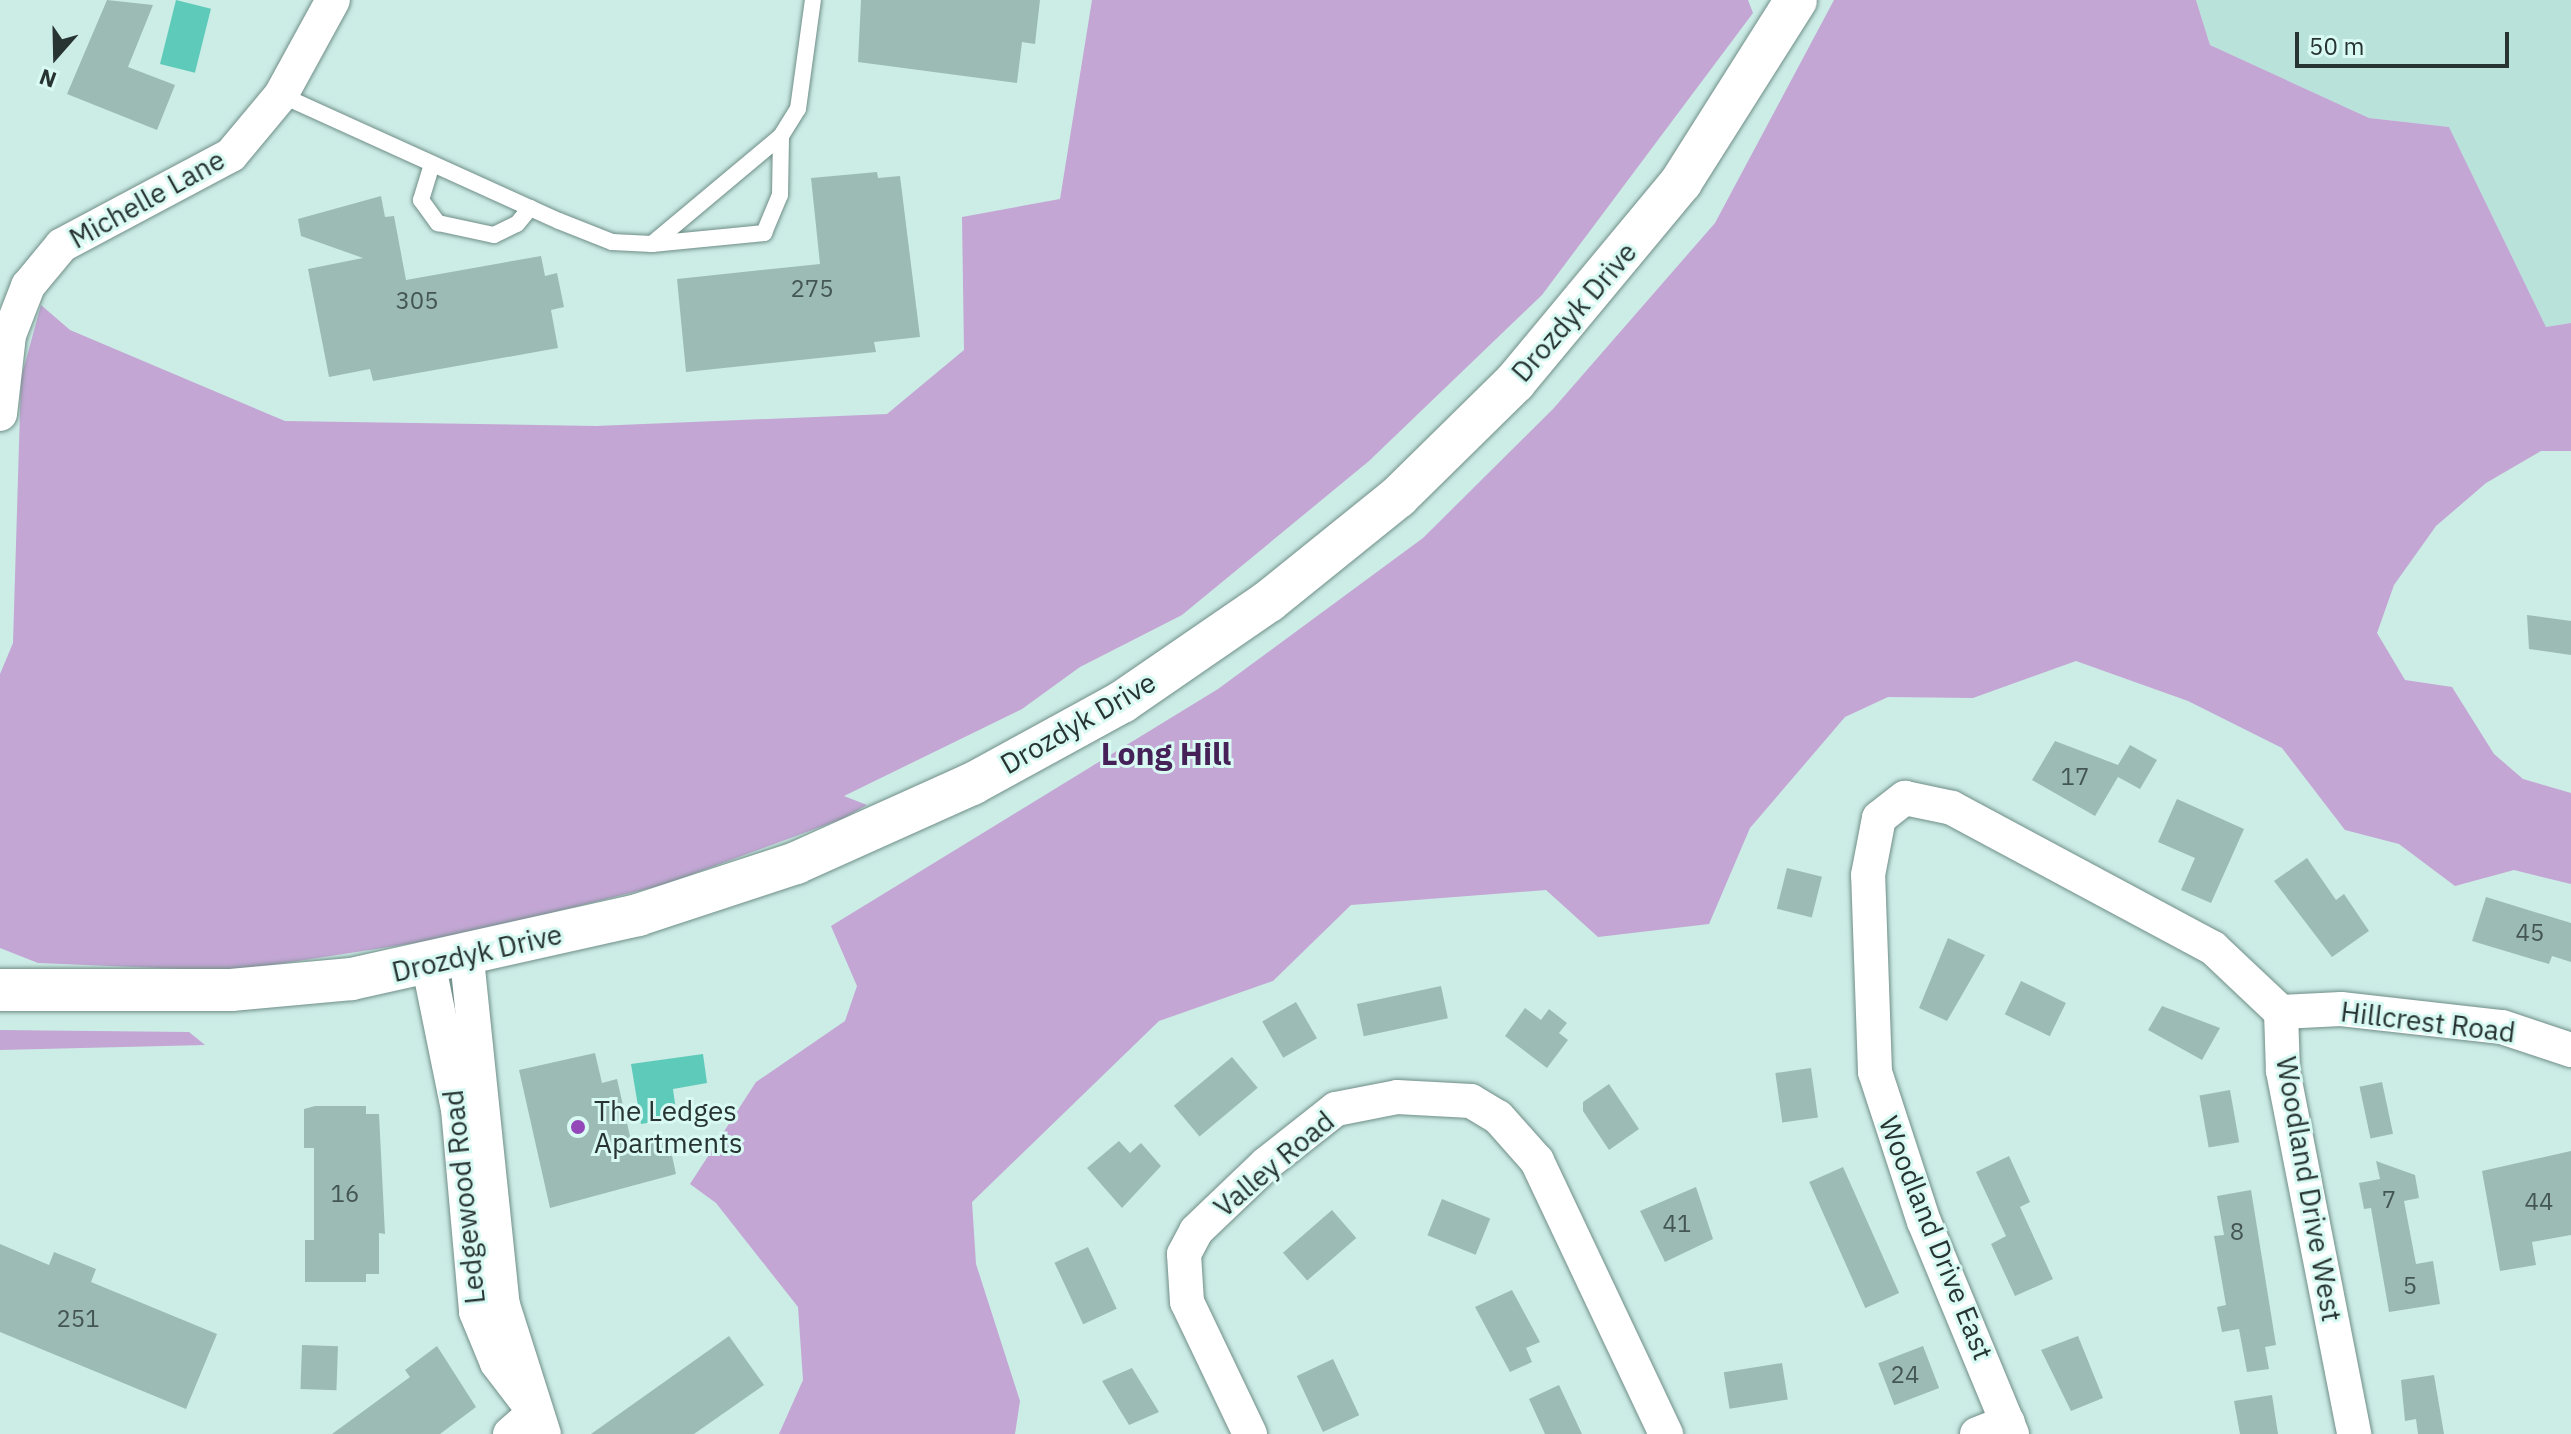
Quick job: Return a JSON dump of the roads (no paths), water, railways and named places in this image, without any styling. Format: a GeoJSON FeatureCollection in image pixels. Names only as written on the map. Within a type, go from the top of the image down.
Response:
{"type":"FeatureCollection","features":[{"type":"Feature","properties":{"kind":"street","name":"Michelle Lane"},"geometry":{"type":"LineString","coordinates":[[0,414],[9,335],[28,286],[62,245],[231,155],[281,95],[333,0]]}},
{"type":"Feature","properties":{"kind":"street","name":"Drozdyk Drive"},"geometry":{"type":"LineString","coordinates":[[0,990],[239,990],[448,963],[638,915],[796,863],[972,784],[1122,702],[1269,601],[1398,497],[1515,382],[1681,182],[1796,0]]}},
{"type":"Feature","properties":{"kind":"street","name":"Woodland Drive East"},"geometry":{"type":"LineString","coordinates":[[1999,1430],[1924,1222],[1875,1072],[1868,875],[1879,818],[1891,803],[1924,799],[1952,808],[2213,948],[2281,1012]]}},
{"type":"Feature","properties":{"kind":"street","name":"Ledgewood Road"},"geometry":{"type":"LineString","coordinates":[[448,963],[476,1312],[497,1363],[530,1427]]}},
{"type":"Feature","properties":{"kind":"street","name":"Hillcrest Road"},"geometry":{"type":"LineString","coordinates":[[2281,1012],[2341,1009],[2502,1027],[2571,1050]]}},
{"type":"Feature","properties":{"kind":"street","name":"Woodland Drive West"},"geometry":{"type":"LineString","coordinates":[[2281,1012],[2283,1071],[2354,1434]]}},
{"type":"Feature","properties":{"kind":"street","name":"Valley Road"},"geometry":{"type":"LineString","coordinates":[[1250,1434],[1187,1302],[1184,1254],[1196,1231],[1256,1173],[1336,1109],[1412,1097],[1471,1101],[1498,1117],[1537,1161],[1666,1434]]}},
{"type":"Feature","properties":{"kind":"lane"},"geometry":{"type":"LineString","coordinates":[[652,244],[781,136],[798,109],[811,0]]}},
{"type":"Feature","properties":{"kind":"lane"},"geometry":{"type":"LineString","coordinates":[[281,95],[612,242],[652,244],[764,233],[780,195],[781,136]]}},
{"type":"Feature","properties":{"kind":"lane"},"geometry":{"type":"LineString","coordinates":[[432,164],[421,200],[438,223],[494,235],[517,224],[530,208]]}},
{"type":"Feature","properties":{"kind":"place","name":"The Ledges Apartments"},"geometry":{"type":"Point","coordinates":[578,1127]}},
{"type":"Feature","properties":{"kind":"district","name":"Long Hill"},"geometry":{"type":"Point","coordinates":[1166,753]}}]}
